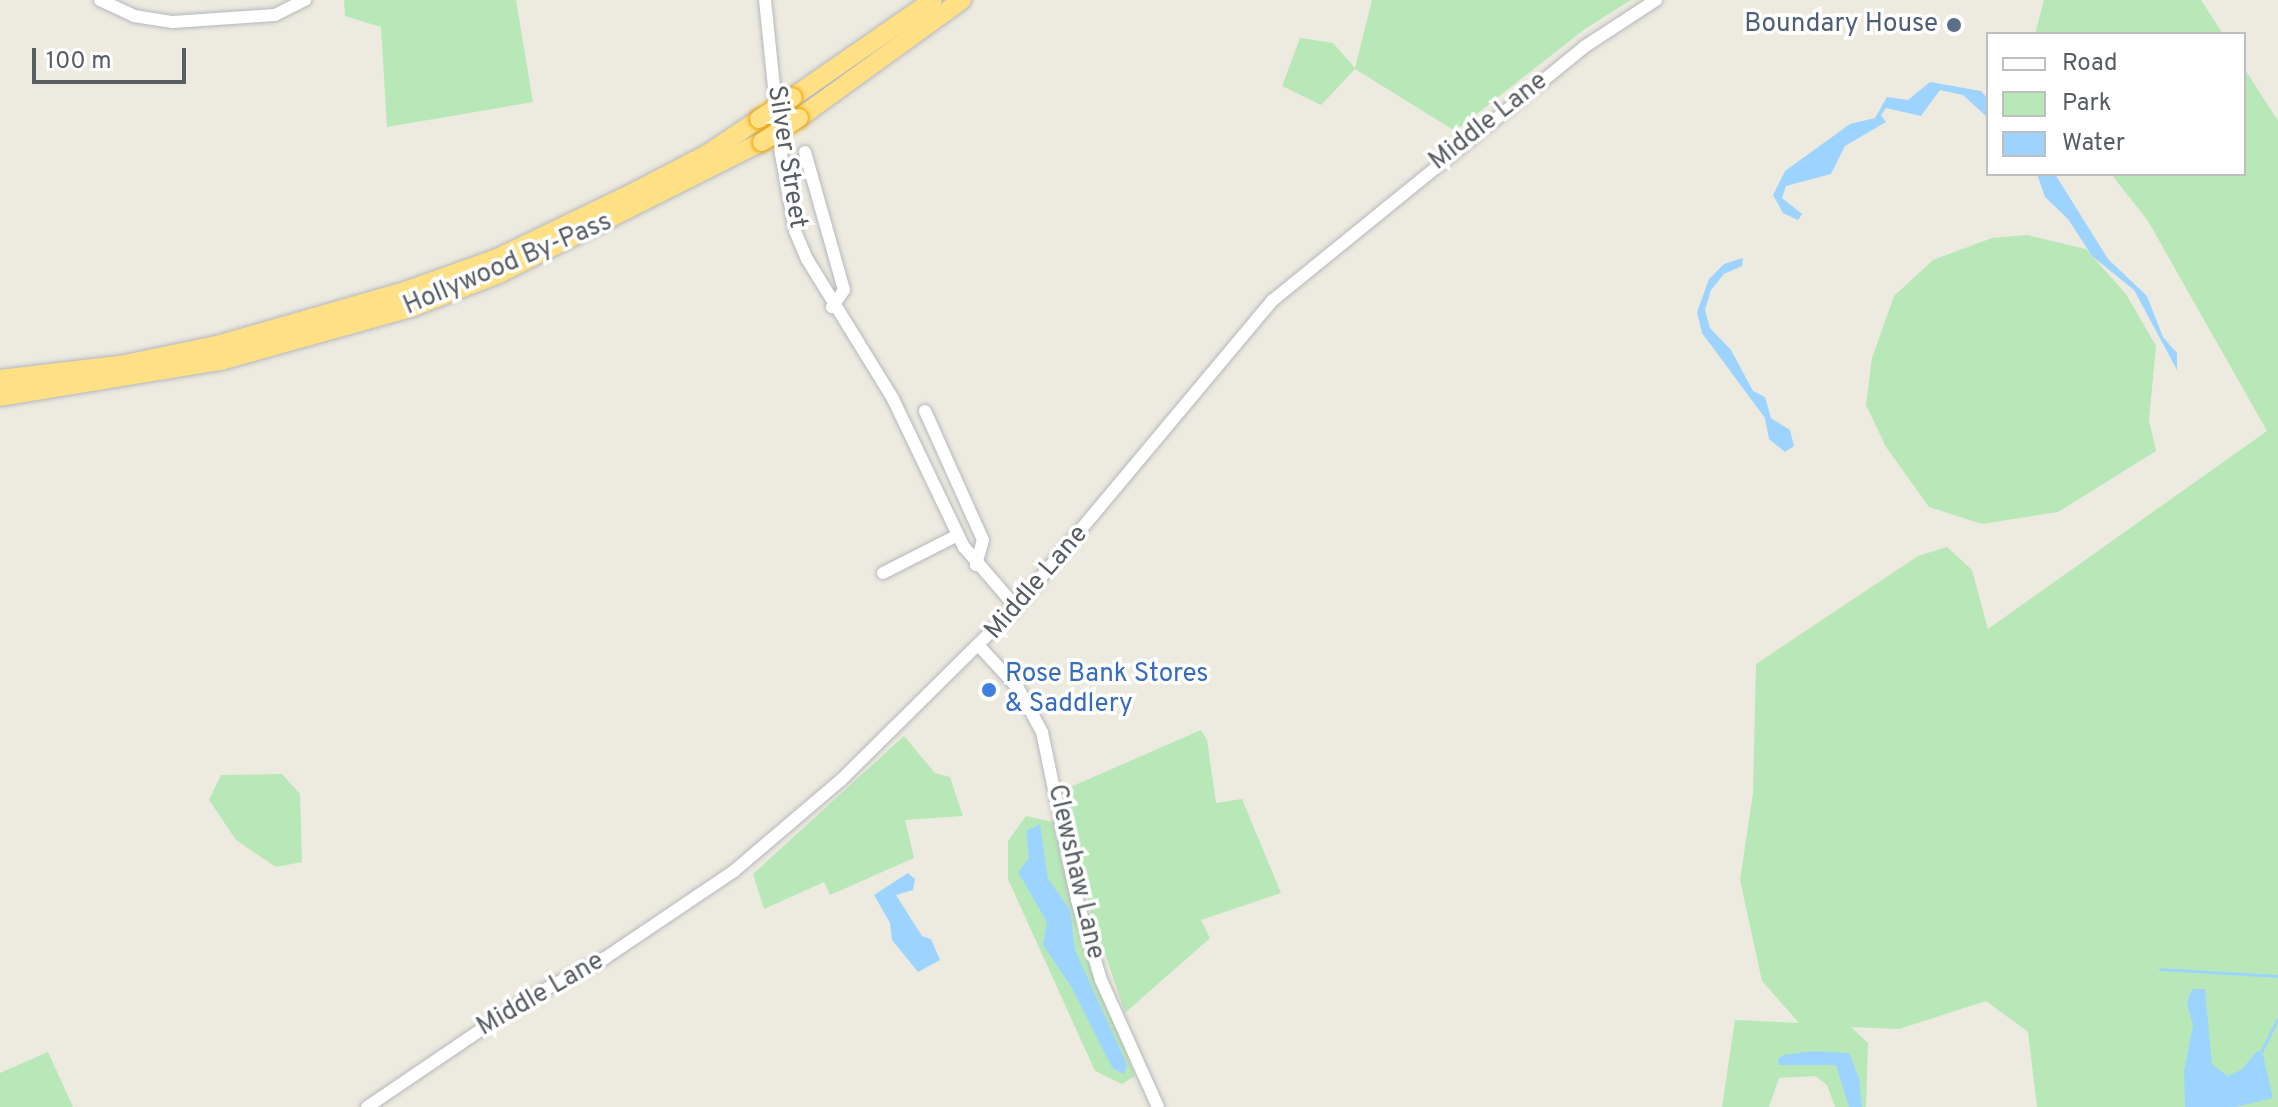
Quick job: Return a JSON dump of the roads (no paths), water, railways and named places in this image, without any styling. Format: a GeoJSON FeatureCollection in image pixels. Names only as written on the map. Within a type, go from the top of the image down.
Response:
{"type":"FeatureCollection","features":[{"type":"Feature","properties":{"kind":"highway","name":"Hollywood By-Pass"},"geometry":{"type":"LineString","coordinates":[[0,379],[125,364],[217,345],[405,291],[497,258],[707,154],[933,0]]}},
{"type":"Feature","properties":{"kind":"highway","name":"Hollywood By-Pass"},"geometry":{"type":"LineString","coordinates":[[0,397],[221,361],[316,339],[411,308],[525,262],[762,142],[962,0]]}},
{"type":"Feature","properties":{"kind":"street"},"geometry":{"type":"LineString","coordinates":[[100,0],[134,16],[173,22],[275,15],[305,0]]}},
{"type":"Feature","properties":{"kind":"street","name":"Silver Street"},"geometry":{"type":"LineString","coordinates":[[765,0],[795,231],[832,307],[893,399],[958,535],[976,565],[1016,607]]}},
{"type":"Feature","properties":{"kind":"street","name":"Middle Lane"},"geometry":{"type":"LineString","coordinates":[[367,1107],[525,1000],[605,958],[734,871],[841,780],[980,647],[1016,607],[1273,300],[1584,47],[1656,0]]}},
{"type":"Feature","properties":{"kind":"street"},"geometry":{"type":"LineString","coordinates":[[805,152],[844,290],[832,307]]}},
{"type":"Feature","properties":{"kind":"street"},"geometry":{"type":"LineString","coordinates":[[925,411],[983,540],[976,565]]}},
{"type":"Feature","properties":{"kind":"street"},"geometry":{"type":"LineString","coordinates":[[883,573],[958,535]]}},
{"type":"Feature","properties":{"kind":"street","name":"Clewshaw Lane"},"geometry":{"type":"LineString","coordinates":[[980,647],[1018,688],[1042,732],[1077,900],[1097,967],[1158,1107]]}},
{"type":"Feature","properties":{"kind":"water"},"geometry":{"type":"Polygon","coordinates":[[[1930,82],[1981,91],[1986,97],[1986,116],[1963,95],[1940,90],[1921,116],[1886,108],[1881,115],[1886,122],[1845,146],[1831,174],[1786,186],[1782,198],[1802,214],[1798,220],[1783,213],[1773,195],[1785,171],[1850,124],[1875,118],[1887,97],[1908,100],[1930,82]]]}},
{"type":"Feature","properties":{"kind":"water"},"geometry":{"type":"Polygon","coordinates":[[[2038,176],[2056,176],[2108,259],[2147,296],[2163,337],[2177,353],[2177,370],[2134,290],[2092,256],[2068,219],[2045,197],[2038,176]]]}},
{"type":"Feature","properties":{"kind":"water"},"geometry":{"type":"Polygon","coordinates":[[[1743,258],[1742,266],[1724,274],[1711,290],[1705,310],[1710,328],[1731,350],[1753,391],[1765,397],[1771,418],[1790,430],[1794,446],[1785,452],[1769,439],[1765,418],[1702,333],[1697,312],[1709,279],[1724,264],[1743,258]]]}},
{"type":"Feature","properties":{"kind":"water"},"geometry":{"type":"Polygon","coordinates":[[[1040,824],[1048,879],[1070,910],[1075,950],[1127,1065],[1124,1074],[1113,1069],[1072,988],[1043,945],[1047,922],[1018,872],[1029,858],[1026,831],[1040,824]]]}},
{"type":"Feature","properties":{"kind":"water"},"geometry":{"type":"Polygon","coordinates":[[[908,873],[915,879],[913,890],[896,895],[922,936],[931,939],[940,960],[918,972],[892,940],[890,923],[874,895],[908,873]]]}},
{"type":"Feature","properties":{"kind":"water"},"geometry":{"type":"Polygon","coordinates":[[[2192,989],[2205,989],[2212,1064],[2227,1076],[2241,1070],[2257,1051],[2262,1051],[2273,1098],[2235,1107],[2185,1107],[2184,1072],[2193,1025],[2187,1003],[2192,989]]]}},
{"type":"Feature","properties":{"kind":"water"},"geometry":{"type":"Polygon","coordinates":[[[1813,1051],[1849,1053],[1859,1078],[1862,1107],[1849,1107],[1836,1065],[1779,1065],[1778,1058],[1784,1055],[1813,1051]]]}},
{"type":"Feature","properties":{"kind":"waterway"},"geometry":{"type":"LineString","coordinates":[[2160,969],[2278,976]]}},
{"type":"Feature","properties":{"kind":"waterway"},"geometry":{"type":"LineString","coordinates":[[2260,1054],[2278,1018]]}},
{"type":"Feature","properties":{"kind":"place","name":"Boundary House"},"geometry":{"type":"Point","coordinates":[1954,25]}},
{"type":"Feature","properties":{"kind":"place","name":"Rose Bank Stores & Saddlery"},"geometry":{"type":"Point","coordinates":[989,690]}}]}
